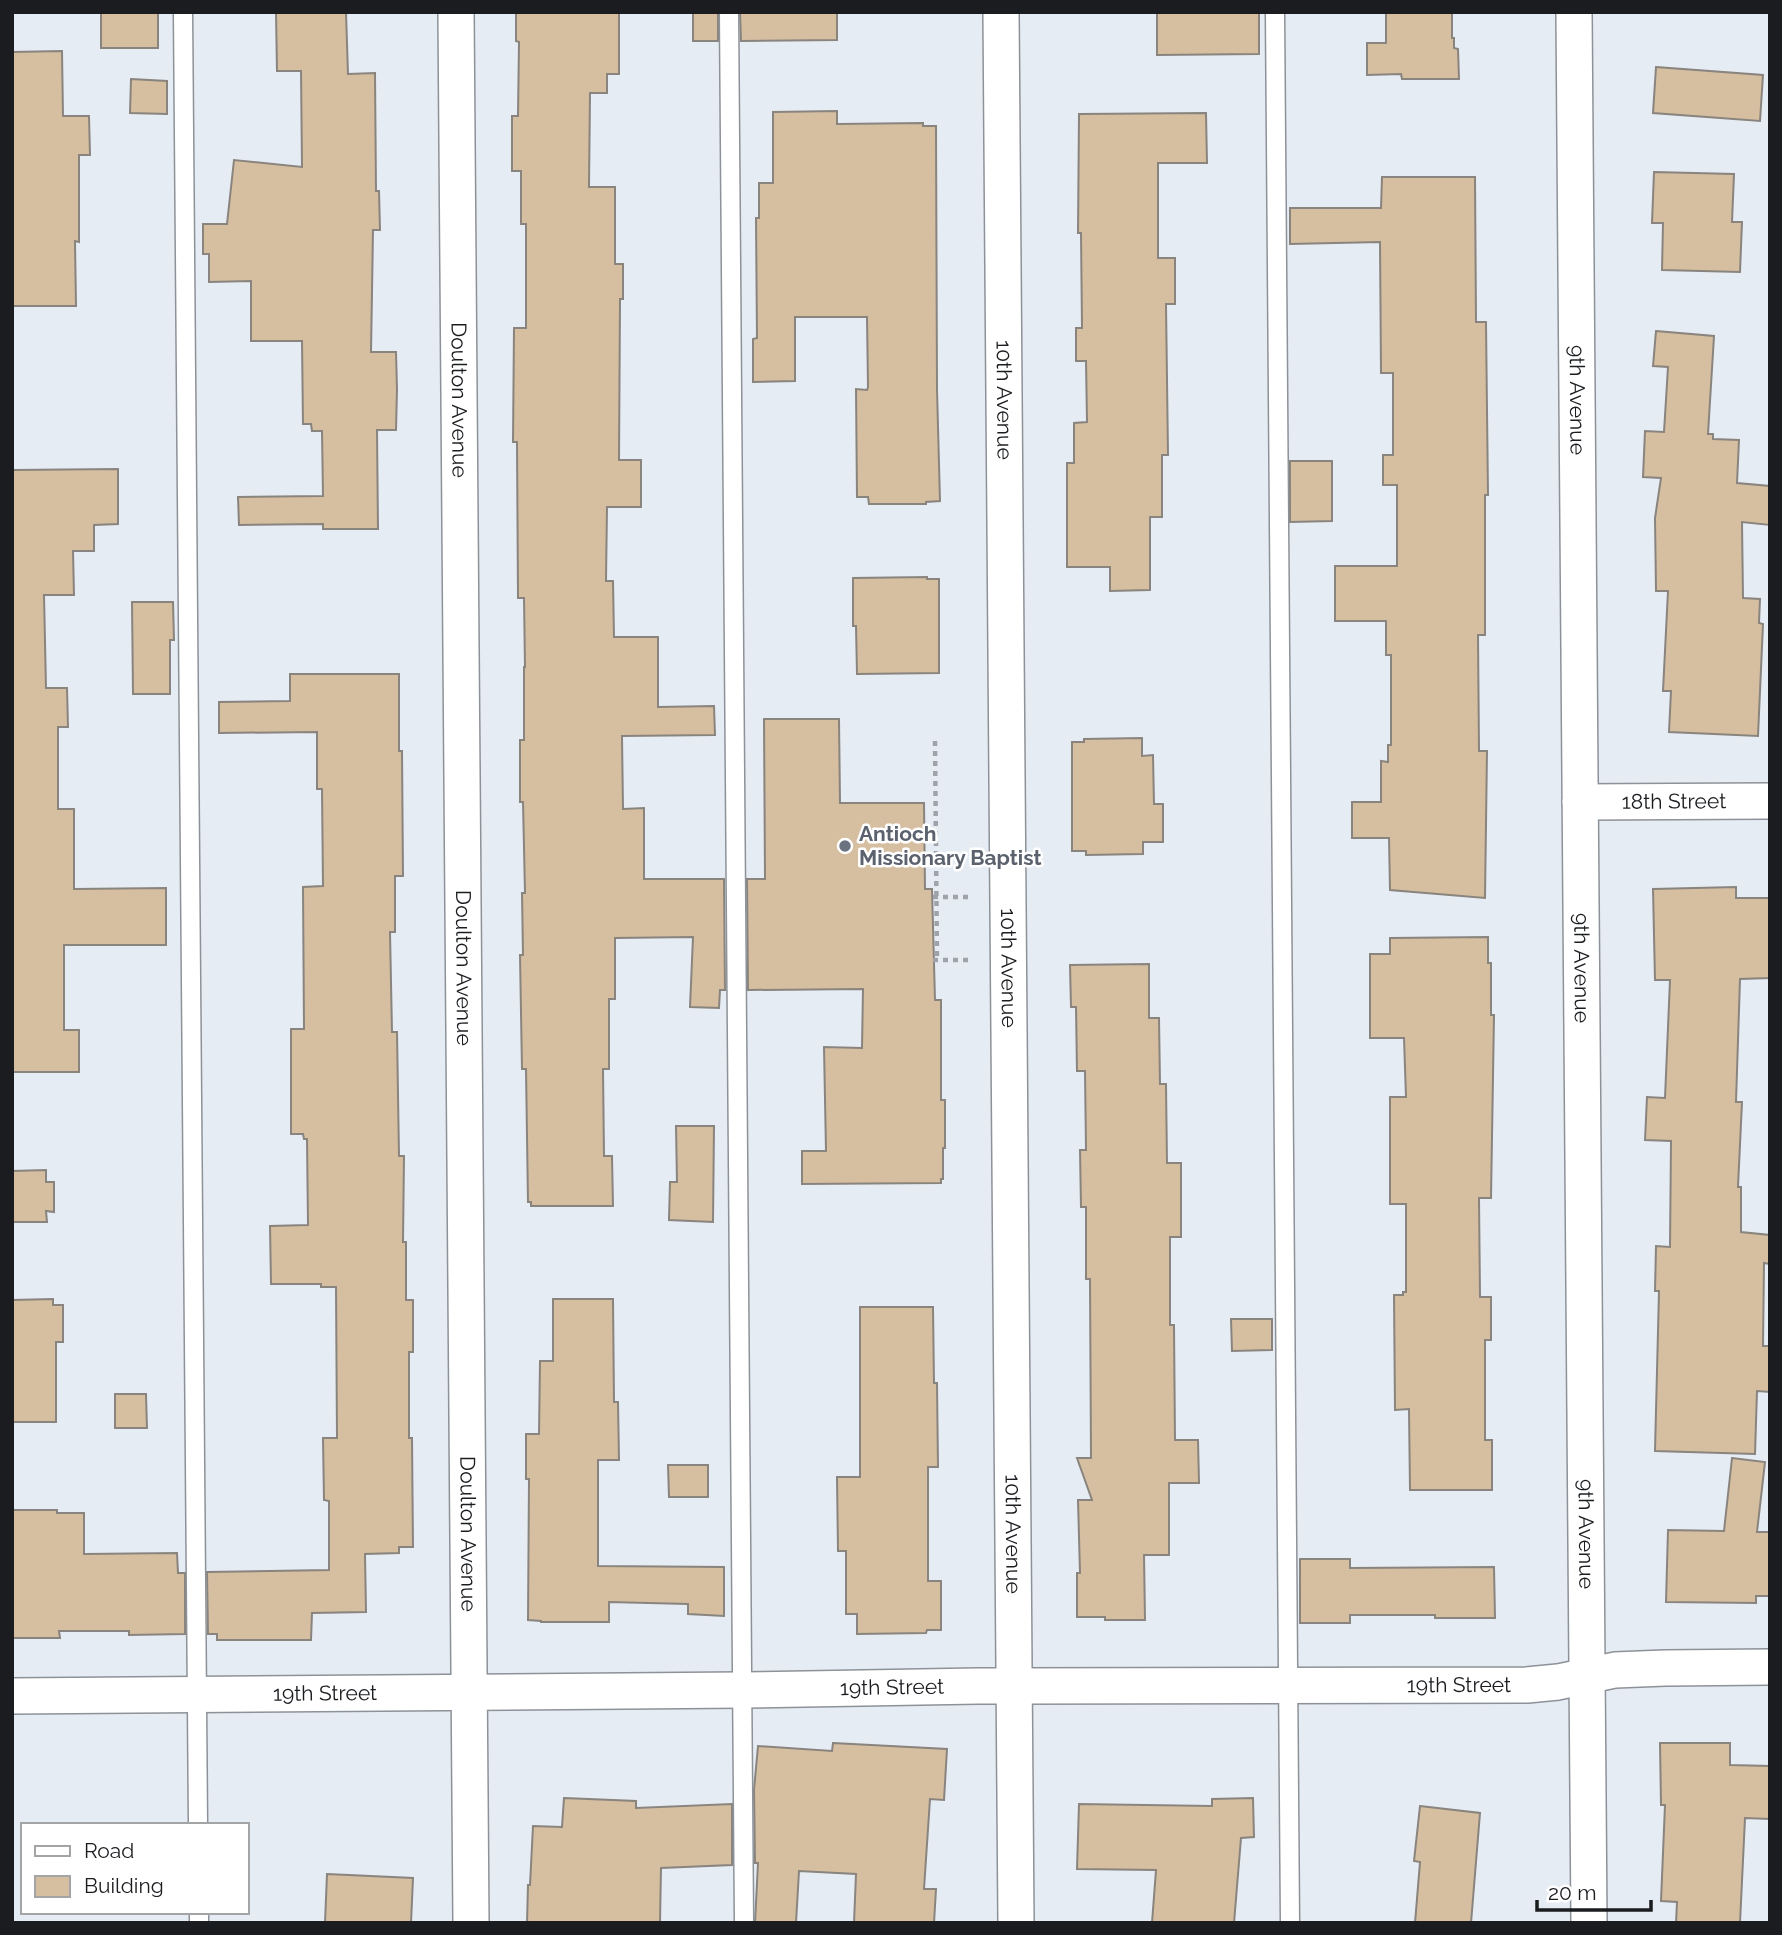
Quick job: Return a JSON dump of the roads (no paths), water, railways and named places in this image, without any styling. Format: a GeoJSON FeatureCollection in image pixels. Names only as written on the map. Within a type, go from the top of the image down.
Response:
{"type":"FeatureCollection","features":[{"type":"Feature","properties":{"kind":"street","name":"Doulton Avenue"},"geometry":{"type":"LineString","coordinates":[[456,12],[471,1923]]}},
{"type":"Feature","properties":{"kind":"street","name":"10th Avenue"},"geometry":{"type":"LineString","coordinates":[[1001,12],[1016,1923]]}},
{"type":"Feature","properties":{"kind":"street","name":"9th Avenue"},"geometry":{"type":"LineString","coordinates":[[1574,12],[1589,1923]]}},
{"type":"Feature","properties":{"kind":"street","name":"18th Street"},"geometry":{"type":"LineString","coordinates":[[1580,802],[1770,801]]}},
{"type":"Feature","properties":{"kind":"street","name":"19th Street"},"geometry":{"type":"LineString","coordinates":[[12,1696],[1014,1686],[1527,1685],[1558,1682],[1615,1670],[1770,1667]]}},
{"type":"Feature","properties":{"kind":"lane"},"geometry":{"type":"LineString","coordinates":[[183,12],[198,1823]]}},
{"type":"Feature","properties":{"kind":"lane"},"geometry":{"type":"LineString","coordinates":[[729,12],[744,1923]]}},
{"type":"Feature","properties":{"kind":"lane"},"geometry":{"type":"LineString","coordinates":[[1275,12],[1290,1923]]}},
{"type":"Feature","properties":{"kind":"place","name":"Antioch Missionary Baptist"},"geometry":{"type":"Point","coordinates":[845,846]}}]}
